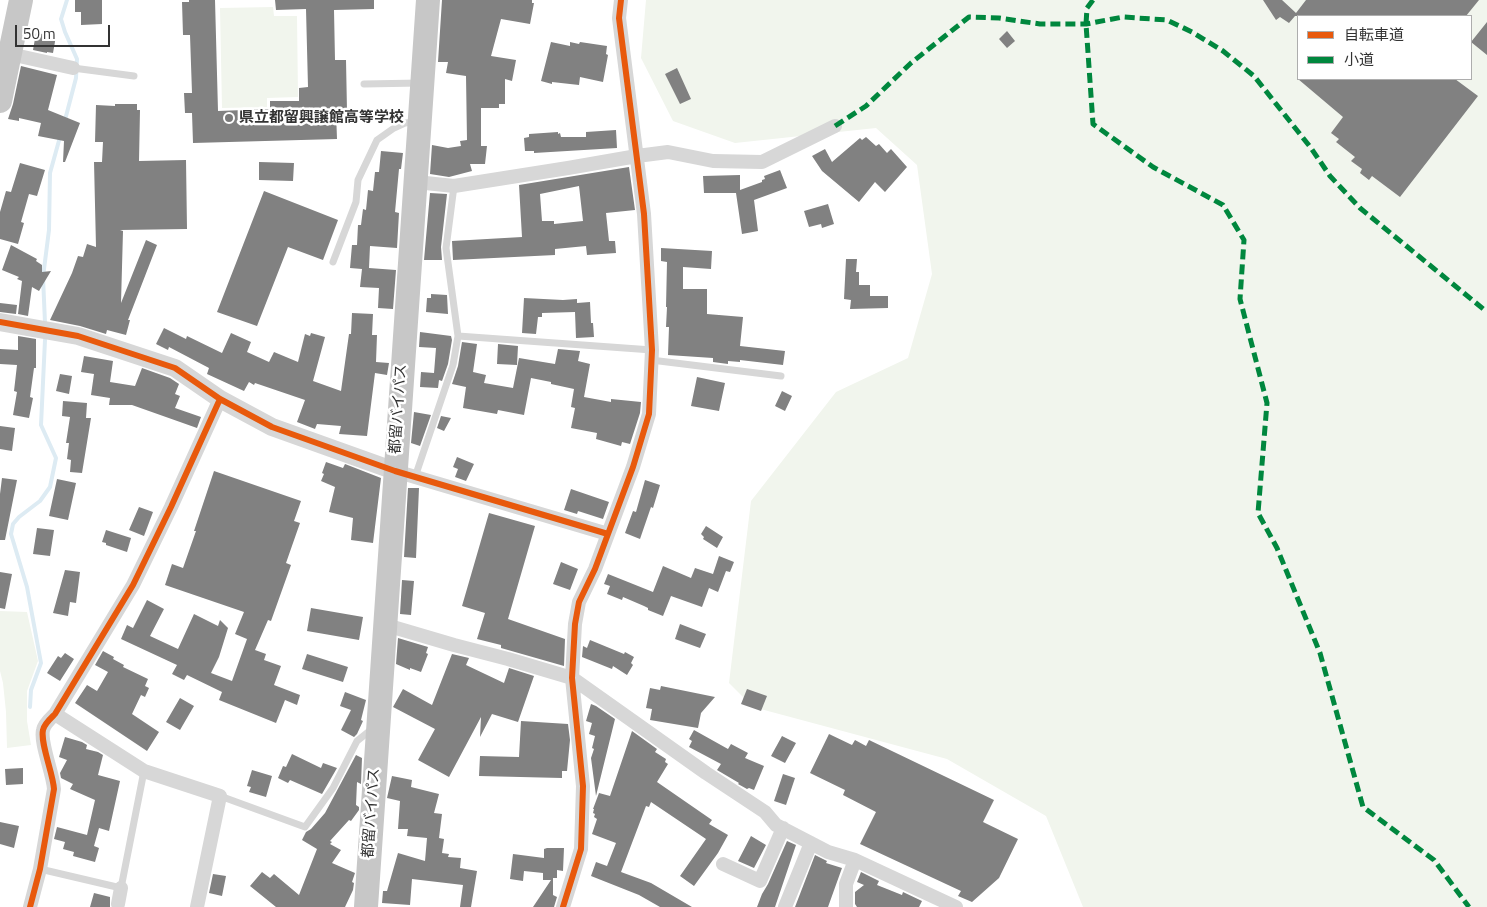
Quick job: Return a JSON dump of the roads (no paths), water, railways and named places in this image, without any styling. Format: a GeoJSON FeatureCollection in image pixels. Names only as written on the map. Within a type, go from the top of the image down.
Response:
{"type":"FeatureCollection","features":[{"type":"Feature","properties":{"kind":"highway"},"geometry":{"type":"LineString","coordinates":[[1,90],[20,0]]}},
{"type":"Feature","properties":{"kind":"highway","name":"都留バイパス"},"geometry":{"type":"LineString","coordinates":[[366,907],[386,625],[405,474],[416,182],[427,1]]}},
{"type":"Feature","properties":{"kind":"street"},"geometry":{"type":"LineString","coordinates":[[563,907],[581,849],[583,786],[572,678],[574,624],[579,602],[595,569],[633,466],[649,414],[651,355],[644,214],[619,18],[621,0]]}},
{"type":"Feature","properties":{"kind":"street"},"geometry":{"type":"LineString","coordinates":[[10,54],[77,69]]}},
{"type":"Feature","properties":{"kind":"street"},"geometry":{"type":"LineString","coordinates":[[416,182],[454,186],[668,152],[713,161],[762,162],[835,126]]}},
{"type":"Feature","properties":{"kind":"street"},"geometry":{"type":"LineString","coordinates":[[0,322],[78,336],[175,368],[220,399],[272,427],[405,474],[608,534]]}},
{"type":"Feature","properties":{"kind":"street"},"geometry":{"type":"LineString","coordinates":[[30,907],[40,869],[54,789],[42,736],[43,728],[55,714],[133,585],[220,399]]}},
{"type":"Feature","properties":{"kind":"street"},"geometry":{"type":"LineString","coordinates":[[386,625],[454,645],[508,658],[572,678],[706,773],[766,812],[776,825],[828,852],[854,860],[956,907]]}},
{"type":"Feature","properties":{"kind":"street"},"geometry":{"type":"LineString","coordinates":[[55,714],[144,770],[220,796],[197,907]]}},
{"type":"Feature","properties":{"kind":"street"},"geometry":{"type":"LineString","coordinates":[[723,864],[760,881],[783,828]]}},
{"type":"Feature","properties":{"kind":"street"},"geometry":{"type":"LineString","coordinates":[[785,907],[811,843]]}},
{"type":"Feature","properties":{"kind":"street"},"geometry":{"type":"LineString","coordinates":[[846,907],[846,884],[854,860]]}},
{"type":"Feature","properties":{"kind":"street"},"geometry":{"type":"LineString","coordinates":[[118,904],[121,888]]}},
{"type":"Feature","properties":{"kind":"lane"},"geometry":{"type":"LineString","coordinates":[[77,69],[134,76]]}},
{"type":"Feature","properties":{"kind":"lane"},"geometry":{"type":"LineString","coordinates":[[364,84],[422,83]]}},
{"type":"Feature","properties":{"kind":"lane"},"geometry":{"type":"LineString","coordinates":[[334,262],[356,202],[358,180],[377,140],[394,128],[406,123],[420,122]]}},
{"type":"Feature","properties":{"kind":"lane"},"geometry":{"type":"LineString","coordinates":[[405,474],[452,365],[458,336],[446,248],[454,186]]}},
{"type":"Feature","properties":{"kind":"lane"},"geometry":{"type":"LineString","coordinates":[[458,336],[651,355],[781,376]]}},
{"type":"Feature","properties":{"kind":"lane"},"geometry":{"type":"LineString","coordinates":[[220,796],[305,827],[333,788],[357,742],[378,725]]}},
{"type":"Feature","properties":{"kind":"lane"},"geometry":{"type":"LineString","coordinates":[[40,869],[121,888],[144,770]]}},
{"type":"Feature","properties":{"kind":"waterway"},"geometry":{"type":"LineString","coordinates":[[65,120],[76,78],[77,59],[61,19],[67,0]]}},
{"type":"Feature","properties":{"kind":"waterway"},"geometry":{"type":"LineString","coordinates":[[45,323],[43,277],[49,230],[50,173],[60,137]]}},
{"type":"Feature","properties":{"kind":"waterway"},"geometry":{"type":"LineString","coordinates":[[30,707],[31,690],[41,663],[27,587],[11,534],[13,524],[40,501],[50,487],[56,458],[41,425],[45,340]]}},
{"type":"Feature","properties":{"kind":"place","name":"県立都留興譲館高等学校"},"geometry":{"type":"Point","coordinates":[229,118]}}]}
